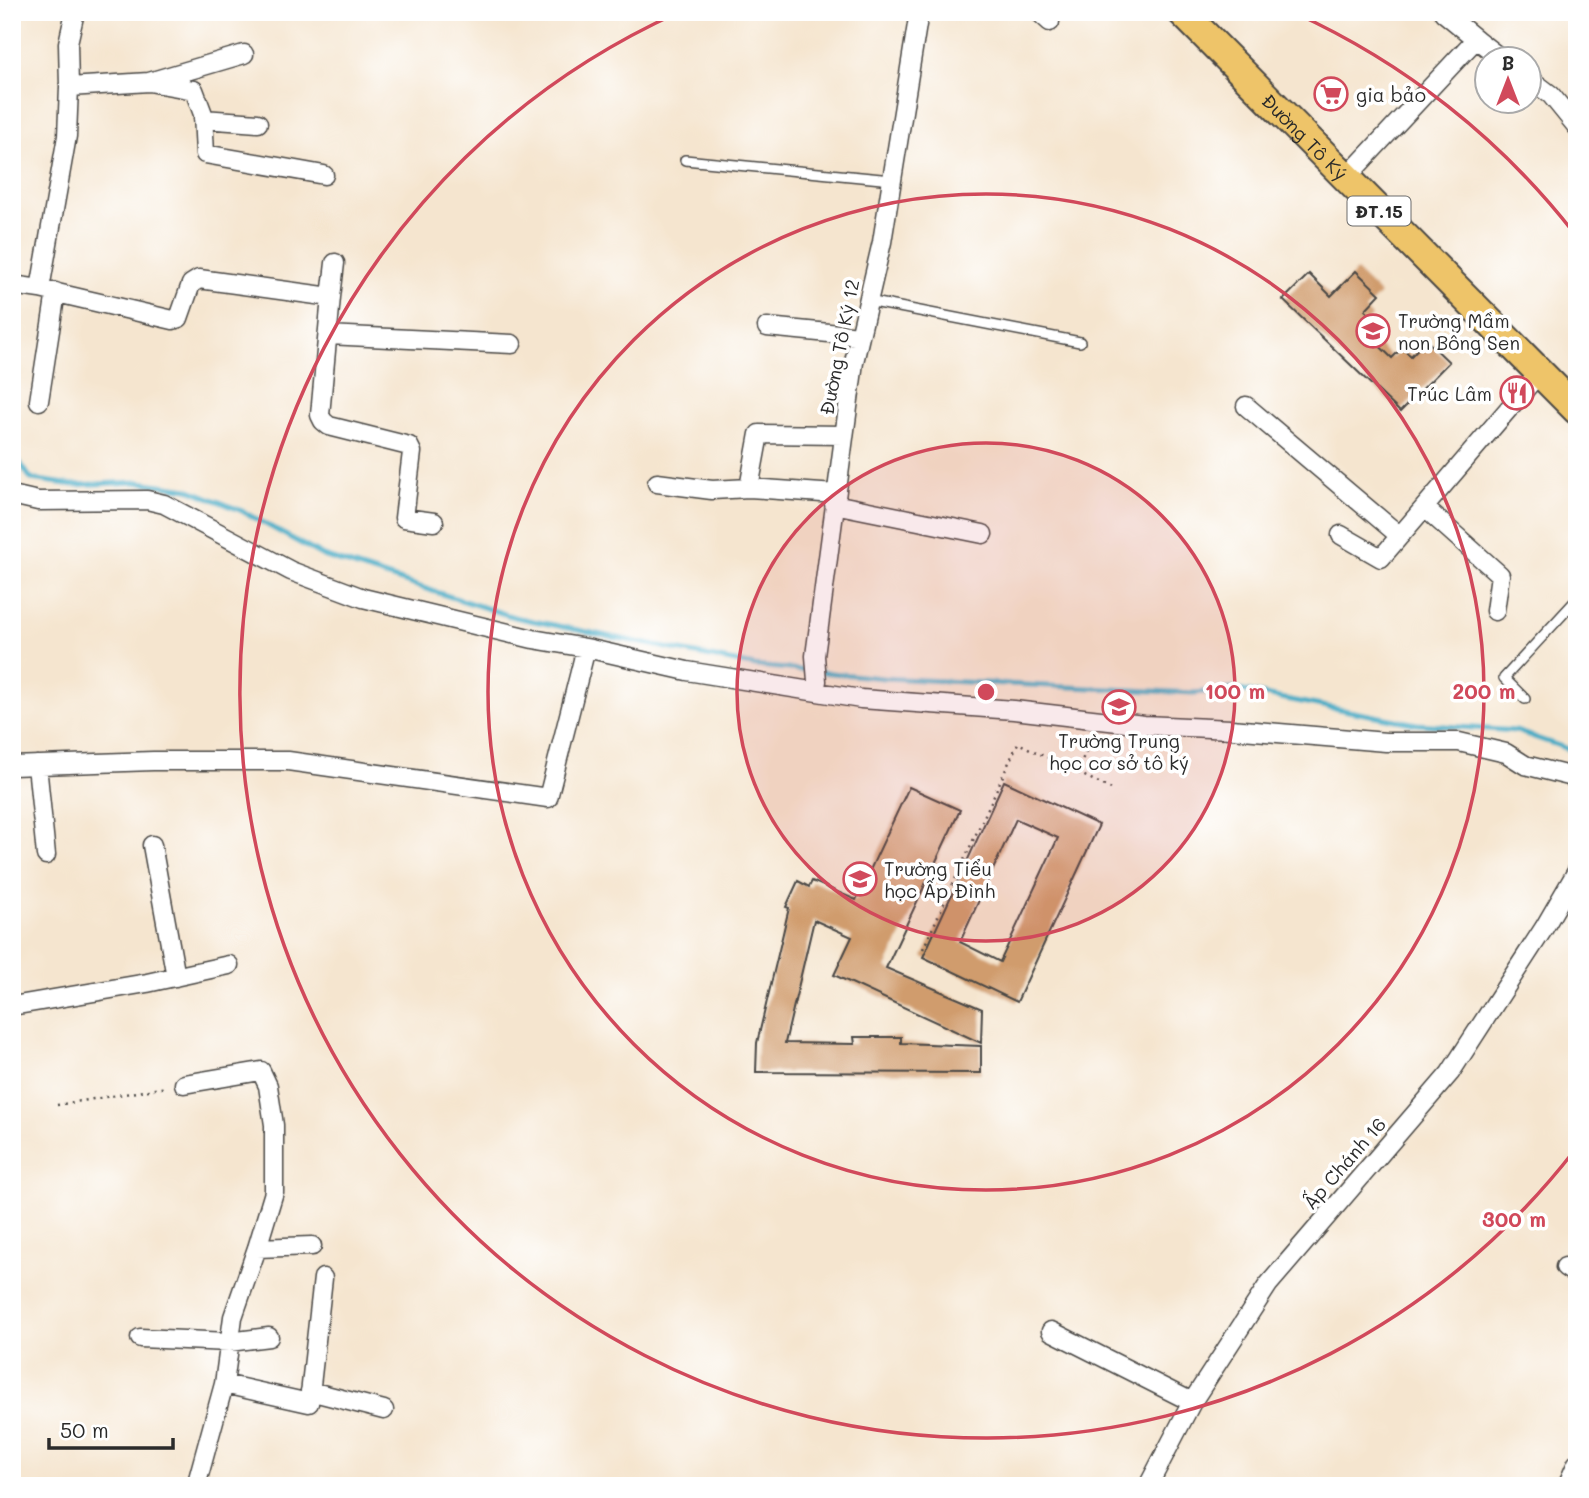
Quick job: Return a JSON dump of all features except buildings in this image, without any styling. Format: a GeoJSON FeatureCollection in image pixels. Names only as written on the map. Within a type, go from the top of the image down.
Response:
{"type":"FeatureCollection","features":[{"type":"Feature","properties":{"kind":"main road","name":"Đường Tô Ký"},"geometry":{"type":"LineString","coordinates":[[1182,12],[1577,384]]}},
{"type":"Feature","properties":{"kind":"main road","name":"Đường Tô Ký"},"geometry":{"type":"LineString","coordinates":[[1208,12],[1577,410]]}},
{"type":"Feature","properties":{"kind":"street"},"geometry":{"type":"LineString","coordinates":[[39,401],[48,290],[67,136],[68,44],[75,12]]}},
{"type":"Feature","properties":{"kind":"street","name":"Đường Tô Ký 12"},"geometry":{"type":"LineString","coordinates":[[816,686],[815,656],[854,362],[882,243],[919,12]]}},
{"type":"Feature","properties":{"kind":"street"},"geometry":{"type":"LineString","coordinates":[[1443,12],[1485,46]]}},
{"type":"Feature","properties":{"kind":"street"},"geometry":{"type":"LineString","coordinates":[[1353,171],[1476,39]]}},
{"type":"Feature","properties":{"kind":"street"},"geometry":{"type":"LineString","coordinates":[[69,87],[149,82],[244,54]]}},
{"type":"Feature","properties":{"kind":"street"},"geometry":{"type":"LineString","coordinates":[[149,82],[194,90],[203,119],[205,154],[324,174]]}},
{"type":"Feature","properties":{"kind":"street"},"geometry":{"type":"LineString","coordinates":[[1544,90],[1574,119]]}},
{"type":"Feature","properties":{"kind":"street"},"geometry":{"type":"LineString","coordinates":[[203,119],[258,123]]}},
{"type":"Feature","properties":{"kind":"street"},"geometry":{"type":"LineString","coordinates":[[335,263],[320,415],[329,426],[409,446],[412,452],[404,518],[434,522]]}},
{"type":"Feature","properties":{"kind":"street"},"geometry":{"type":"LineString","coordinates":[[12,285],[48,290],[173,320],[178,318],[191,284],[199,279],[331,297]]}},
{"type":"Feature","properties":{"kind":"street"},"geometry":{"type":"LineString","coordinates":[[767,327],[860,335]]}},
{"type":"Feature","properties":{"kind":"street"},"geometry":{"type":"LineString","coordinates":[[328,335],[512,344]]}},
{"type":"Feature","properties":{"kind":"street"},"geometry":{"type":"LineString","coordinates":[[1341,535],[1381,558],[1540,372]]}},
{"type":"Feature","properties":{"kind":"street"},"geometry":{"type":"LineString","coordinates":[[1246,406],[1400,536]]}},
{"type":"Feature","properties":{"kind":"street"},"geometry":{"type":"LineString","coordinates":[[749,488],[759,434],[844,435]]}},
{"type":"Feature","properties":{"kind":"street"},"geometry":{"type":"LineString","coordinates":[[657,483],[712,490],[749,488],[835,499],[983,534]]}},
{"type":"Feature","properties":{"kind":"street"},"geometry":{"type":"LineString","coordinates":[[12,495],[38,501],[147,500],[164,504],[291,570],[363,598],[533,639],[687,671],[816,686],[861,699],[1386,742],[1459,742],[1506,753],[1525,765],[1577,778]]}},
{"type":"Feature","properties":{"kind":"street"},"geometry":{"type":"LineString","coordinates":[[1424,508],[1500,575],[1495,611]]}},
{"type":"Feature","properties":{"kind":"street"},"geometry":{"type":"LineString","coordinates":[[12,766],[153,761],[288,761],[548,798],[586,648]]}},
{"type":"Feature","properties":{"kind":"street"},"geometry":{"type":"LineString","coordinates":[[37,765],[46,855]]}},
{"type":"Feature","properties":{"kind":"street"},"geometry":{"type":"LineString","coordinates":[[152,845],[176,976]]}},
{"type":"Feature","properties":{"kind":"street","name":"Ấp Chánh 16"},"geometry":{"type":"LineString","coordinates":[[1148,1486],[1192,1402],[1268,1285],[1450,1073],[1544,928],[1577,871]]}},
{"type":"Feature","properties":{"kind":"street"},"geometry":{"type":"LineString","coordinates":[[12,1006],[229,965]]}},
{"type":"Feature","properties":{"kind":"street"},"geometry":{"type":"LineString","coordinates":[[184,1084],[261,1071],[268,1086],[274,1125],[274,1192],[233,1317],[224,1384],[196,1486]]}},
{"type":"Feature","properties":{"kind":"street"},"geometry":{"type":"LineString","coordinates":[[257,1248],[312,1246]]}},
{"type":"Feature","properties":{"kind":"street"},"geometry":{"type":"LineString","coordinates":[[224,1384],[309,1403],[323,1278]]}},
{"type":"Feature","properties":{"kind":"street"},"geometry":{"type":"LineString","coordinates":[[1051,1331],[1192,1402]]}},
{"type":"Feature","properties":{"kind":"street"},"geometry":{"type":"LineString","coordinates":[[140,1338],[229,1342],[269,1337]]}},
{"type":"Feature","properties":{"kind":"street"},"geometry":{"type":"LineString","coordinates":[[310,1391],[384,1410]]}},
{"type":"Feature","properties":{"kind":"street"},"geometry":{"type":"LineString","coordinates":[[1567,1486],[1577,1463]]}},
{"type":"Feature","properties":{"kind":"lane"},"geometry":{"type":"LineString","coordinates":[[685,160],[892,180]]}},
{"type":"Feature","properties":{"kind":"lane"},"geometry":{"type":"LineString","coordinates":[[868,301],[1080,342]]}},
{"type":"Feature","properties":{"kind":"lane"},"geometry":{"type":"LineString","coordinates":[[1525,699],[1504,678],[1577,599]]}},
{"type":"Feature","properties":{"kind":"path"},"geometry":{"type":"LineString","coordinates":[[1077,772],[1100,720]]}},
{"type":"Feature","properties":{"kind":"path"},"geometry":{"type":"LineString","coordinates":[[923,949],[1017,743],[1111,789]]}},
{"type":"Feature","properties":{"kind":"path"},"geometry":{"type":"LineString","coordinates":[[57,1105],[184,1084]]}},
{"type":"Feature","properties":{"kind":"waterway"},"geometry":{"type":"LineString","coordinates":[[12,451],[31,479],[73,485],[139,482],[188,489],[242,511],[323,556],[514,617],[755,666],[811,671]]}},
{"type":"Feature","properties":{"kind":"waterway"},"geometry":{"type":"LineString","coordinates":[[821,672],[883,678],[1194,693],[1233,689],[1417,724],[1516,731],[1577,752]]}},
{"type":"Feature","properties":{"kind":"place","name":"gia bảo"},"geometry":{"type":"Point","coordinates":[1331,94]}},
{"type":"Feature","properties":{"kind":"place","name":"Trường Mầm non Bông Sen"},"geometry":{"type":"Point","coordinates":[1373,331]}},
{"type":"Feature","properties":{"kind":"place","name":"Trúc Lâm"},"geometry":{"type":"Point","coordinates":[1517,393]}},
{"type":"Feature","properties":{"kind":"place","name":"Trường Trung học cơ sở tô ký"},"geometry":{"type":"Point","coordinates":[1119,707]}},
{"type":"Feature","properties":{"kind":"place","name":"Trường Tiểu học Ấp Đình"},"geometry":{"type":"Point","coordinates":[860,879]}}]}
